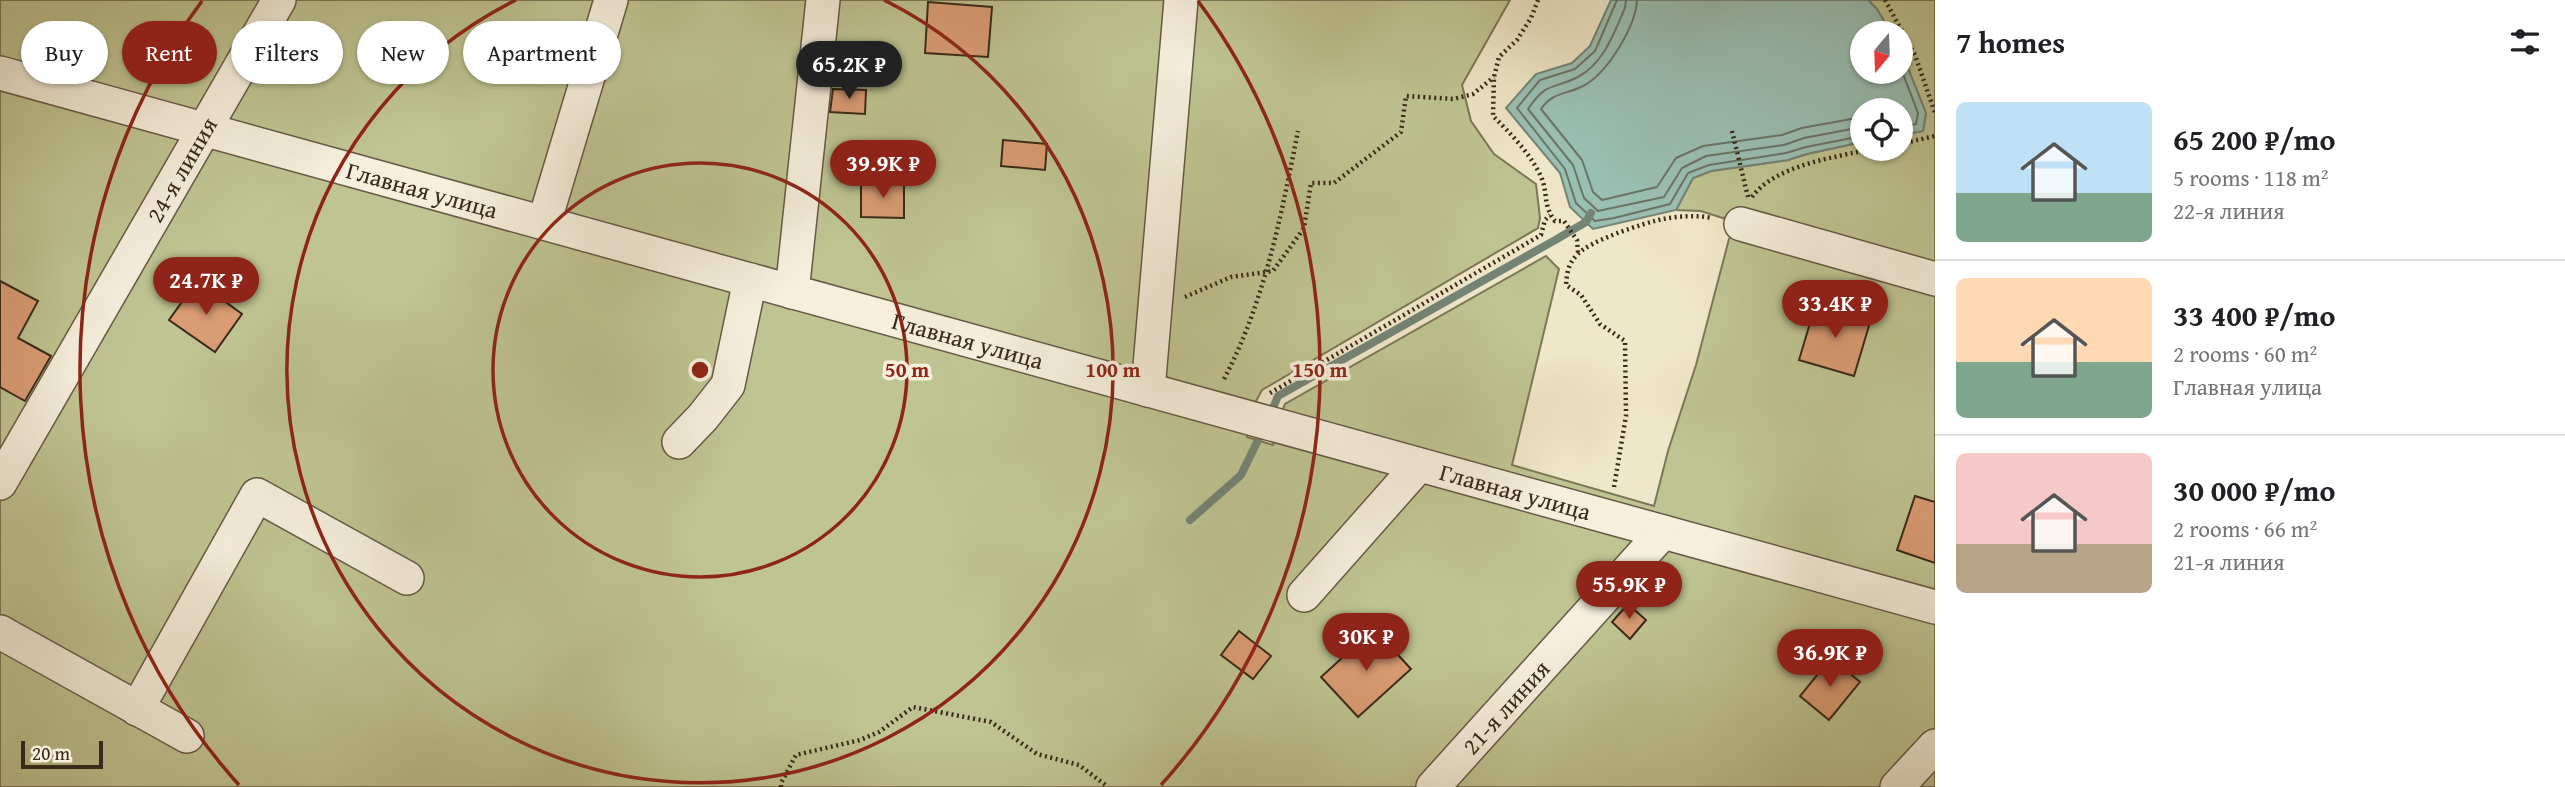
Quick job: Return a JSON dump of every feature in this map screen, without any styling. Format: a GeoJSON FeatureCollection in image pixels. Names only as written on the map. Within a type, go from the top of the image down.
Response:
{"type":"FeatureCollection","features":[{"type":"Feature","properties":{"kind":"street","name":"24-я линия"},"geometry":{"type":"LineString","coordinates":[[0,483],[279,0]]}},
{"type":"Feature","properties":{"kind":"street"},"geometry":{"type":"LineString","coordinates":[[544,223],[611,0]]}},
{"type":"Feature","properties":{"kind":"street"},"geometry":{"type":"LineString","coordinates":[[792,292],[823,0]]}},
{"type":"Feature","properties":{"kind":"street"},"geometry":{"type":"LineString","coordinates":[[1148,390],[1181,0]]}},
{"type":"Feature","properties":{"kind":"street","name":"Главная улица"},"geometry":{"type":"LineString","coordinates":[[0,73],[1935,607]]}},
{"type":"Feature","properties":{"kind":"street"},"geometry":{"type":"LineString","coordinates":[[1754,227],[1935,279]]}},
{"type":"Feature","properties":{"kind":"street"},"geometry":{"type":"LineString","coordinates":[[678,442],[703,417],[728,385],[750,280]]}},
{"type":"Feature","properties":{"kind":"street"},"geometry":{"type":"LineString","coordinates":[[1304,596],[1419,465]]}},
{"type":"Feature","properties":{"kind":"street"},"geometry":{"type":"LineString","coordinates":[[137,709],[257,495],[407,578]]}},
{"type":"Feature","properties":{"kind":"street","name":"21-я линия"},"geometry":{"type":"LineString","coordinates":[[1433,787],[1662,532]]}},
{"type":"Feature","properties":{"kind":"street"},"geometry":{"type":"LineString","coordinates":[[0,632],[187,736]]}},
{"type":"Feature","properties":{"kind":"street"},"geometry":{"type":"LineString","coordinates":[[1896,787],[1935,746]]}},
{"type":"Feature","properties":{"kind":"path"},"geometry":{"type":"LineString","coordinates":[[1538,0],[1531,18],[1517,40],[1499,57],[1494,77],[1493,116],[1525,152],[1542,179],[1550,215],[1555,221],[1564,221],[1577,240],[1578,252]]}},
{"type":"Feature","properties":{"kind":"path"},"geometry":{"type":"LineString","coordinates":[[1885,0],[1915,55],[1935,113]]}},
{"type":"Feature","properties":{"kind":"path"},"geometry":{"type":"LineString","coordinates":[[1154,311],[1231,277],[1273,271],[1304,228],[1311,183],[1334,183],[1401,132],[1406,96],[1454,99],[1474,94],[1494,77]]}},
{"type":"Feature","properties":{"kind":"path"},"geometry":{"type":"LineString","coordinates":[[1222,382],[1243,342],[1274,246],[1298,131]]}},
{"type":"Feature","properties":{"kind":"path"},"geometry":{"type":"LineString","coordinates":[[1732,131],[1754,227]]}},
{"type":"Feature","properties":{"kind":"path"},"geometry":{"type":"LineString","coordinates":[[1913,141],[1935,136]]}},
{"type":"Feature","properties":{"kind":"path"},"geometry":{"type":"LineString","coordinates":[[1754,227],[1752,196],[1768,181],[1816,162],[1850,154]]}},
{"type":"Feature","properties":{"kind":"path"},"geometry":{"type":"LineString","coordinates":[[1270,391],[1541,235],[1545,219],[1550,215]]}},
{"type":"Feature","properties":{"kind":"path"},"geometry":{"type":"LineString","coordinates":[[1606,516],[1619,471],[1626,416],[1625,341],[1600,324],[1581,295],[1566,285],[1568,268],[1578,252],[1601,240],[1664,219],[1700,216],[1754,227]]}},
{"type":"Feature","properties":{"kind":"path"},"geometry":{"type":"LineString","coordinates":[[781,787],[796,755],[879,733],[913,708],[991,722],[1037,754],[1079,765],[1108,787]]}},
{"type":"Feature","properties":{"kind":"green space"},"geometry":{"type":"Polygon","coordinates":[[[0,0],[1510,0],[1462,85],[1471,121],[1494,154],[1536,184],[1540,218],[1538,228],[1262,390],[1255,403],[1247,437],[1273,445],[1276,425],[1285,404],[1546,256],[1559,269],[1512,465],[1654,506],[1668,451],[1696,365],[1729,239],[1741,224],[1701,211],[1676,210],[1693,178],[1711,171],[1788,160],[1850,145],[1850,161],[1913,161],[1913,133],[1923,131],[1926,113],[1913,81],[1913,21],[1884,21],[1868,0],[1935,0],[1935,787],[0,787],[0,0]]]}},
{"type":"Feature","properties":{"kind":"water"},"geometry":{"type":"Polygon","coordinates":[[[1611,0],[1868,0],[1884,21],[1850,21],[1850,84],[1913,84],[1913,81],[1926,113],[1923,131],[1913,133],[1913,98],[1850,98],[1850,145],[1788,160],[1711,171],[1693,178],[1676,210],[1593,229],[1570,207],[1560,173],[1506,108],[1536,74],[1572,63],[1590,46],[1611,0]]]}},
{"type":"Feature","properties":{"kind":"building"},"geometry":{"type":"Polygon","coordinates":[[[928,2],[992,7],[988,57],[925,53],[928,2]]]}},
{"type":"Feature","properties":{"kind":"building"},"geometry":{"type":"Polygon","coordinates":[[[833,89],[866,90],[865,114],[830,112],[833,89]]]}},
{"type":"Feature","properties":{"kind":"building"},"geometry":{"type":"Polygon","coordinates":[[[1003,140],[1047,144],[1045,170],[1001,166],[1003,140]]]}},
{"type":"Feature","properties":{"kind":"building"},"geometry":{"type":"Polygon","coordinates":[[[861,183],[904,183],[904,218],[861,217],[861,183]]]}},
{"type":"Feature","properties":{"kind":"building"},"geometry":{"type":"Polygon","coordinates":[[[0,281],[38,301],[18,338],[51,356],[25,401],[0,387],[0,281]]]}},
{"type":"Feature","properties":{"kind":"building"},"geometry":{"type":"Polygon","coordinates":[[[197,281],[242,314],[215,352],[169,320],[197,281]]]}},
{"type":"Feature","properties":{"kind":"building"},"geometry":{"type":"Polygon","coordinates":[[[1816,303],[1871,319],[1854,376],[1799,360],[1816,303]]]}},
{"type":"Feature","properties":{"kind":"building"},"geometry":{"type":"Polygon","coordinates":[[[1915,496],[1935,502],[1935,563],[1897,550],[1915,496]]]}},
{"type":"Feature","properties":{"kind":"building"},"geometry":{"type":"Polygon","coordinates":[[[1628,604],[1646,620],[1630,639],[1612,622],[1628,604]]]}},
{"type":"Feature","properties":{"kind":"building"},"geometry":{"type":"Polygon","coordinates":[[[1374,629],[1411,669],[1358,717],[1321,677],[1374,629]]]}},
{"type":"Feature","properties":{"kind":"building"},"geometry":{"type":"Polygon","coordinates":[[[1239,631],[1271,656],[1253,679],[1221,655],[1239,631]]]}},
{"type":"Feature","properties":{"kind":"building"},"geometry":{"type":"Polygon","coordinates":[[[1831,658],[1860,682],[1829,720],[1800,696],[1831,658]]]}},
{"type":"Feature","properties":{"kind":"waterway"},"geometry":{"type":"LineString","coordinates":[[1271,413],[1278,396],[1557,239],[1586,222],[1591,213]]}},
{"type":"Feature","properties":{"kind":"waterway"},"geometry":{"type":"LineString","coordinates":[[1190,520],[1241,475],[1261,434]]}}]}
